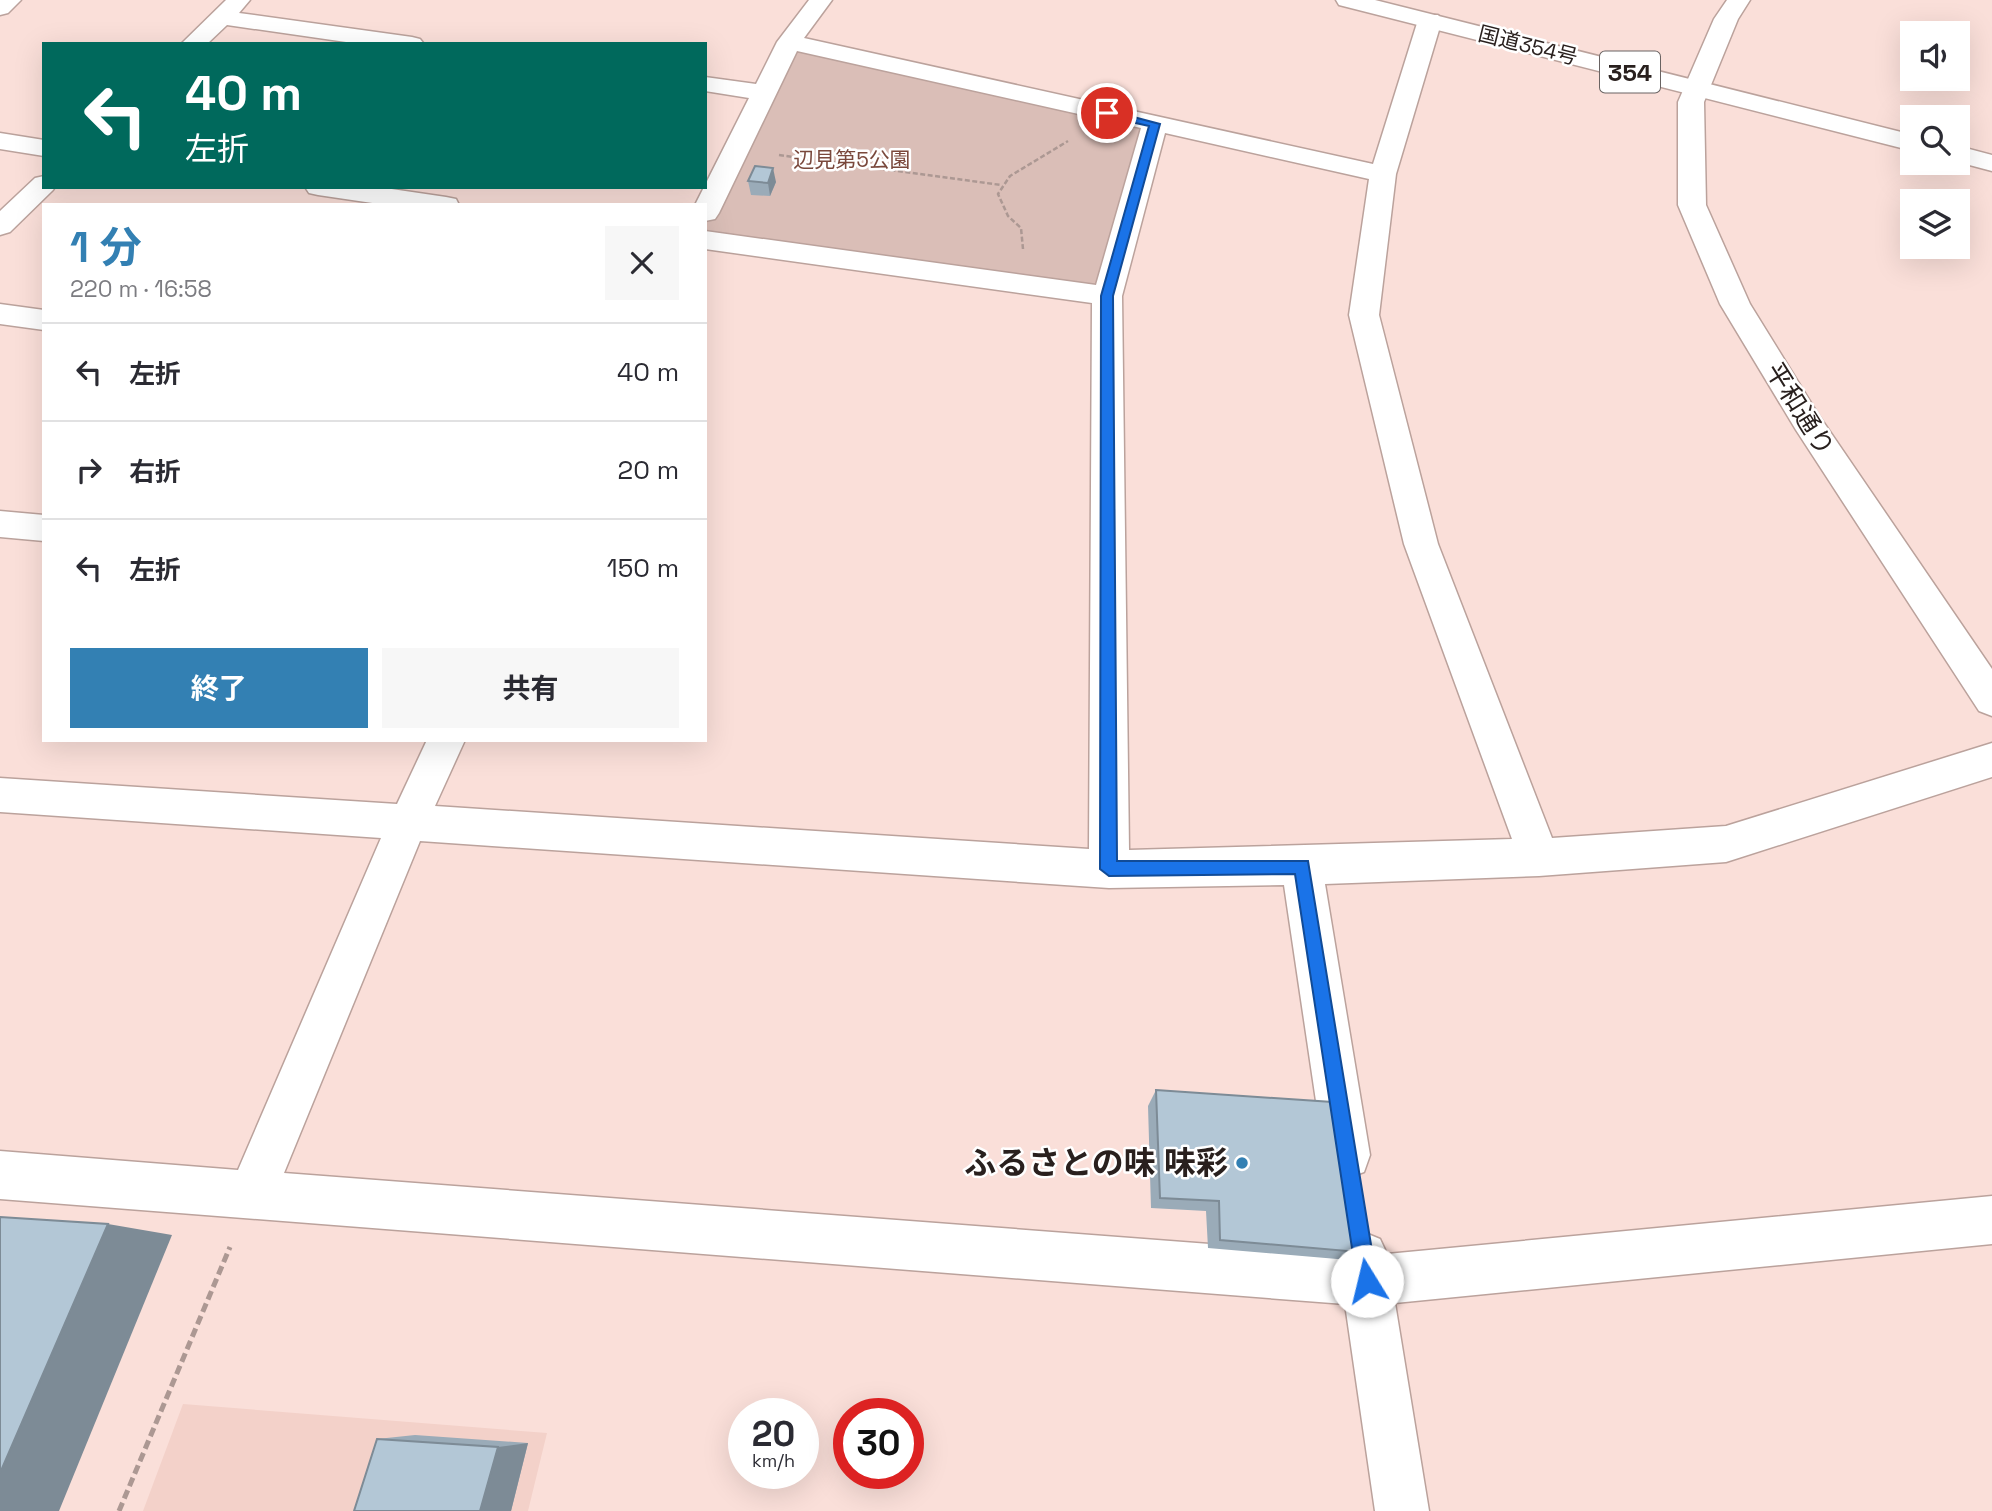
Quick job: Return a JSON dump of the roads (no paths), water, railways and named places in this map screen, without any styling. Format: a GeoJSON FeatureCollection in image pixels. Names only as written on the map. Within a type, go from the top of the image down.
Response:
{"type":"FeatureCollection","features":[{"type":"Feature","properties":{"kind":"main road"},"geometry":{"type":"LineString","coordinates":[[0,8],[10,0]]}},
{"type":"Feature","properties":{"kind":"main road"},"geometry":{"type":"LineString","coordinates":[[195,42],[239,0]]}},
{"type":"Feature","properties":{"kind":"main road"},"geometry":{"type":"LineString","coordinates":[[707,209],[789,42],[821,0]]}},
{"type":"Feature","properties":{"kind":"main road","name":"国道354号"},"geometry":{"type":"LineString","coordinates":[[1347,0],[1900,140]]}},
{"type":"Feature","properties":{"kind":"main road","name":"平和通り"},"geometry":{"type":"LineString","coordinates":[[1739,0],[1726,19],[1699,89],[1691,102],[1692,205],[1735,303],[1807,422],[1992,700]]}},
{"type":"Feature","properties":{"kind":"main road"},"geometry":{"type":"LineString","coordinates":[[221,17],[398,42]]}},
{"type":"Feature","properties":{"kind":"main road"},"geometry":{"type":"LineString","coordinates":[[1430,20],[1383,174],[1367,276],[1364,315],[1421,544],[1539,857]]}},
{"type":"Feature","properties":{"kind":"main road"},"geometry":{"type":"LineString","coordinates":[[789,42],[1383,174]]}},
{"type":"Feature","properties":{"kind":"main road"},"geometry":{"type":"LineString","coordinates":[[707,85],[764,93]]}},
{"type":"Feature","properties":{"kind":"main road"},"geometry":{"type":"LineString","coordinates":[[1109,869],[1107,296],[1155,124]]}},
{"type":"Feature","properties":{"kind":"main road"},"geometry":{"type":"LineString","coordinates":[[0,141],[42,148]]}},
{"type":"Feature","properties":{"kind":"main road"},"geometry":{"type":"LineString","coordinates":[[1970,157],[1992,163]]}},
{"type":"Feature","properties":{"kind":"main road"},"geometry":{"type":"LineString","coordinates":[[0,226],[42,186]]}},
{"type":"Feature","properties":{"kind":"main road"},"geometry":{"type":"LineString","coordinates":[[332,189],[432,203]]}},
{"type":"Feature","properties":{"kind":"main road"},"geometry":{"type":"LineString","coordinates":[[707,240],[1107,296]]}},
{"type":"Feature","properties":{"kind":"main road"},"geometry":{"type":"LineString","coordinates":[[0,314],[42,320]]}},
{"type":"Feature","properties":{"kind":"main road"},"geometry":{"type":"LineString","coordinates":[[0,524],[42,528]]}},
{"type":"Feature","properties":{"kind":"main road"},"geometry":{"type":"LineString","coordinates":[[252,1194],[408,822],[445,742]]}},
{"type":"Feature","properties":{"kind":"main road"},"geometry":{"type":"LineString","coordinates":[[0,795],[1109,869],[1302,866],[1539,857],[1726,844],[1992,760]]}},
{"type":"Feature","properties":{"kind":"main road"},"geometry":{"type":"LineString","coordinates":[[1302,866],[1402,1511]]}},
{"type":"Feature","properties":{"kind":"main road"},"geometry":{"type":"LineString","coordinates":[[0,1175],[1367,1281],[1992,1220]]}},
{"type":"Feature","properties":{"kind":"place","name":"ふるさとの味 味彩"},"geometry":{"type":"Point","coordinates":[1242,1163]}},
{"type":"Feature","properties":{"kind":"park label","name":"辺見第5公園"},"geometry":{"type":"Point","coordinates":[852,159]}}]}
